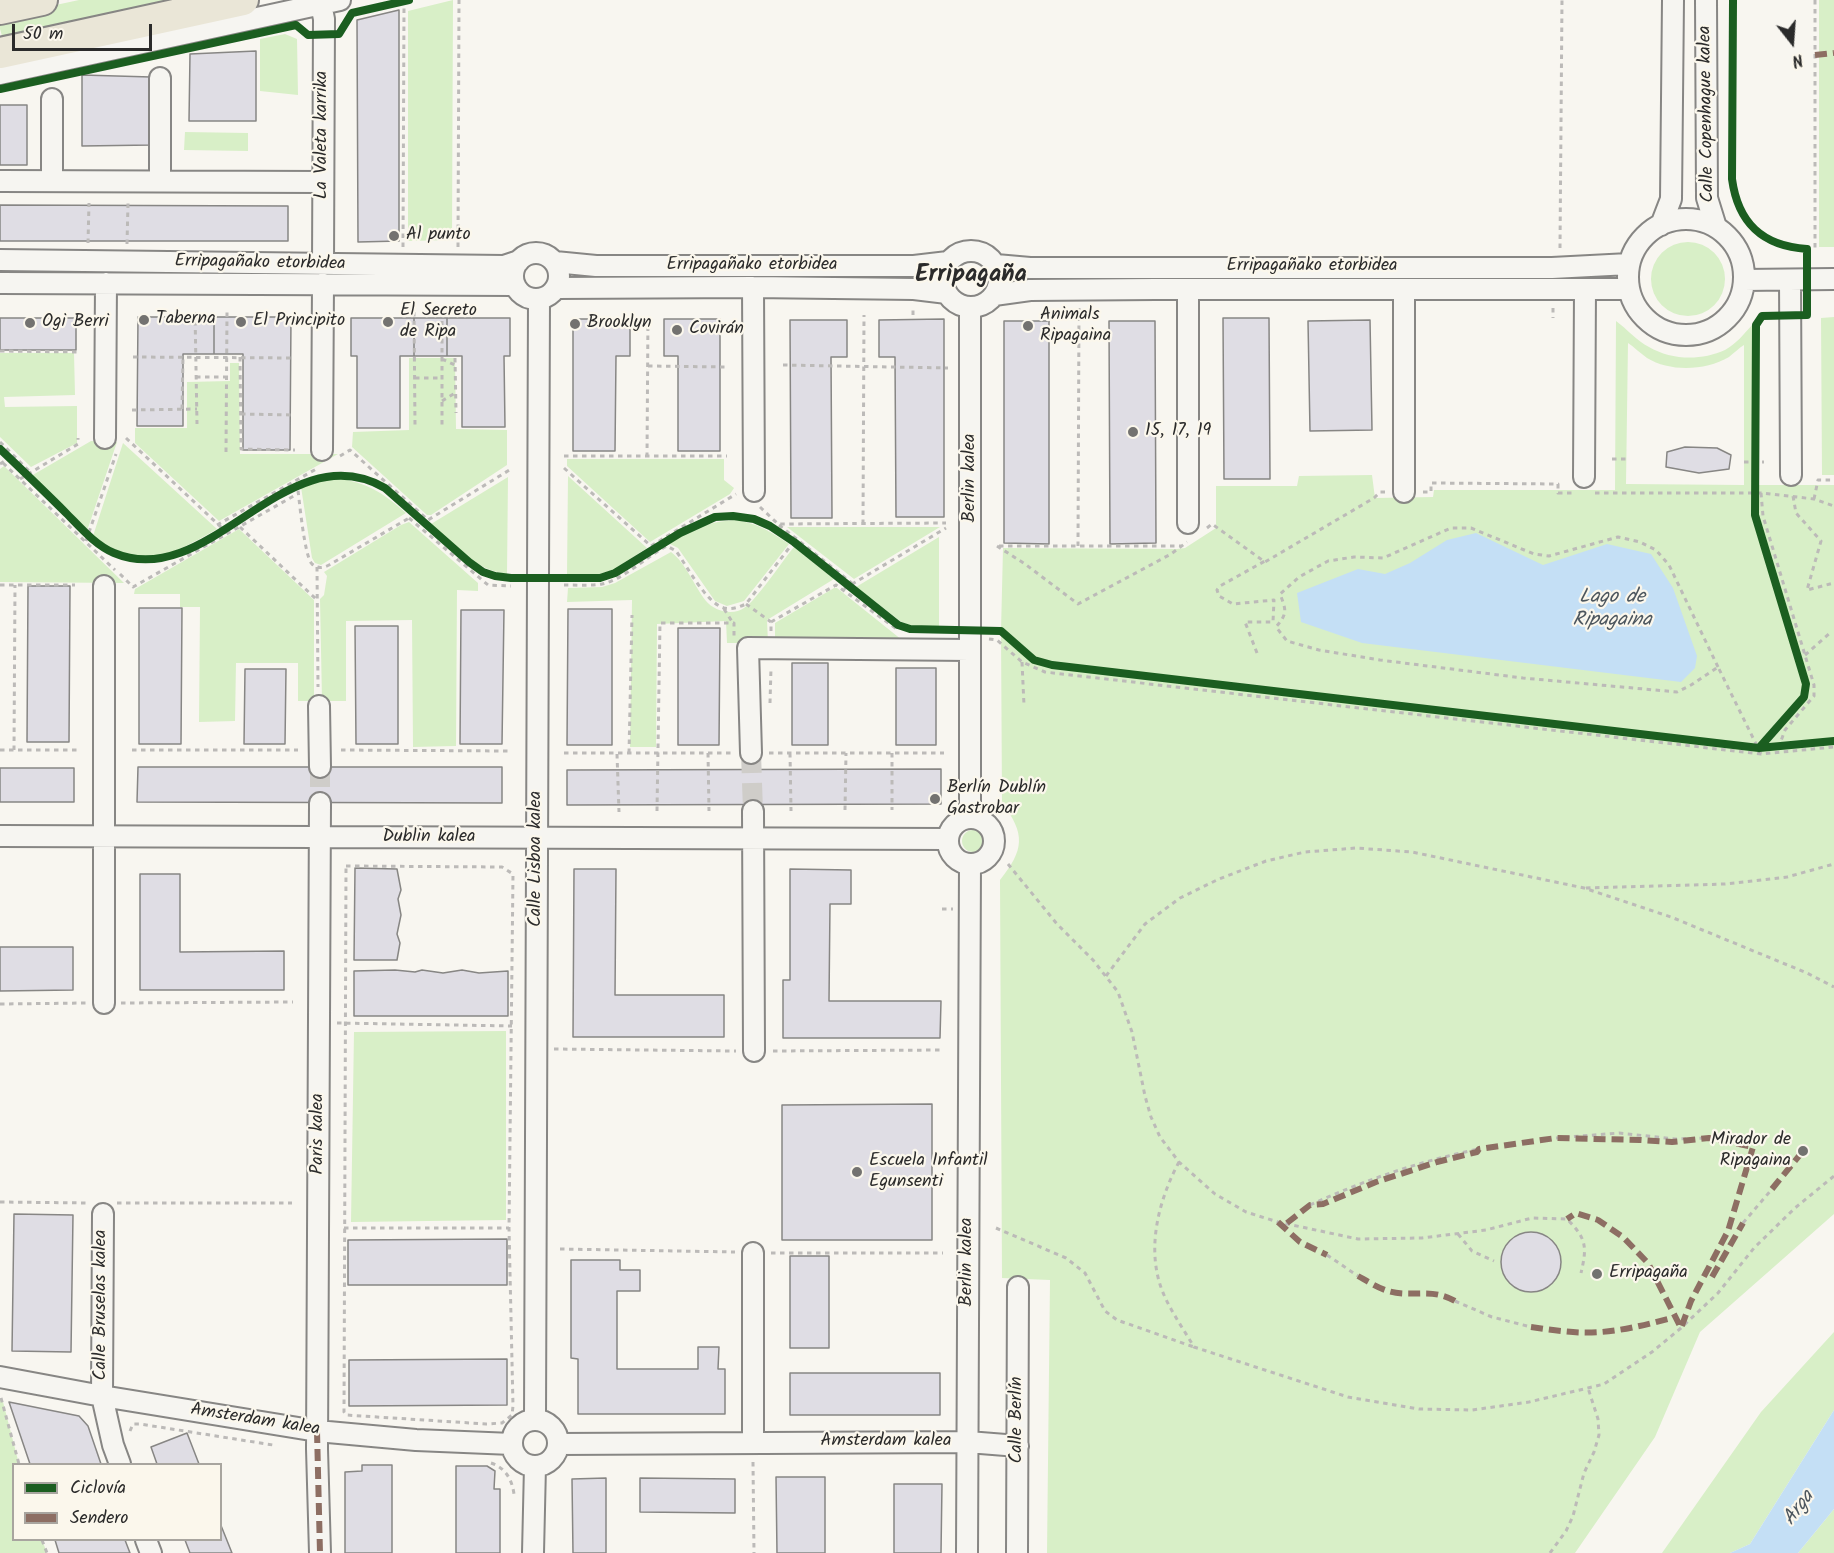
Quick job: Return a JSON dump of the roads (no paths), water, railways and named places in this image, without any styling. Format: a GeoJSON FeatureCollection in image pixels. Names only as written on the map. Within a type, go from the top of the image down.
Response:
{"type":"FeatureCollection","features":[{"type":"Feature","properties":{"kind":"highway"},"geometry":{"type":"LineString","coordinates":[[0,9],[42,0]]}},
{"type":"Feature","properties":{"kind":"highway"},"geometry":{"type":"LineString","coordinates":[[0,53],[243,0]]}},
{"type":"Feature","properties":{"kind":"street","name":"Calle Copenhague kalea"},"geometry":{"type":"LineString","coordinates":[[1661,225],[1671,199],[1673,0]]}},
{"type":"Feature","properties":{"kind":"street","name":"Calle Copenhague kalea"},"geometry":{"type":"LineString","coordinates":[[1706,0],[1707,198],[1716,227]]}},
{"type":"Feature","properties":{"kind":"street"},"geometry":{"type":"LineString","coordinates":[[0,74],[330,2]]}},
{"type":"Feature","properties":{"kind":"street","name":"La Valeta karrika"},"geometry":{"type":"LineString","coordinates":[[323,275],[324,19],[330,2]]}},
{"type":"Feature","properties":{"kind":"street"},"geometry":{"type":"LineString","coordinates":[[160,78],[160,182]]}},
{"type":"Feature","properties":{"kind":"street"},"geometry":{"type":"LineString","coordinates":[[52,99],[52,181]]}},
{"type":"Feature","properties":{"kind":"street"},"geometry":{"type":"LineString","coordinates":[[0,181],[323,182]]}},
{"type":"Feature","properties":{"kind":"street"},"geometry":{"type":"LineString","coordinates":[[1679,219],[1698,220],[1716,227],[1738,250],[1743,265],[1744,280],[1736,307],[1731,315],[1717,327],[1699,334],[1681,336],[1663,331],[1647,321],[1635,307],[1628,289],[1629,264],[1635,248],[1646,235],[1661,225],[1679,219]]}},
{"type":"Feature","properties":{"kind":"street"},"geometry":{"type":"LineString","coordinates":[[973,250],[986,254],[996,264],[999,286],[994,295],[984,304],[970,307],[953,300],[947,293],[943,283],[944,272],[948,262],[959,253],[973,250]]}},
{"type":"Feature","properties":{"kind":"street"},"geometry":{"type":"LineString","coordinates":[[544,254],[555,262],[559,275],[556,288],[545,297],[538,299],[525,296],[515,285],[513,273],[524,256],[544,254]]}},
{"type":"Feature","properties":{"kind":"street","name":"Erripagañako etorbidea"},"geometry":{"type":"LineString","coordinates":[[0,260],[515,285]]}},
{"type":"Feature","properties":{"kind":"street","name":"Erripagañako etorbidea"},"geometry":{"type":"LineString","coordinates":[[0,283],[106,283],[323,275],[504,266],[519,261]]}},
{"type":"Feature","properties":{"kind":"street","name":"Erripagañako etorbidea"},"geometry":{"type":"LineString","coordinates":[[555,262],[596,266],[914,266],[948,262]]}},
{"type":"Feature","properties":{"kind":"street","name":"Erripagañako etorbidea"},"geometry":{"type":"LineString","coordinates":[[996,264],[1030,268],[1552,268],[1629,264]]}},
{"type":"Feature","properties":{"kind":"street","name":"Erripagañako etorbidea"},"geometry":{"type":"LineString","coordinates":[[323,275],[327,458]]}},
{"type":"Feature","properties":{"kind":"street"},"geometry":{"type":"LineString","coordinates":[[1744,280],[1834,279]]}},
{"type":"Feature","properties":{"kind":"street"},"geometry":{"type":"LineString","coordinates":[[1791,475],[1798,280]]}},
{"type":"Feature","properties":{"kind":"street"},"geometry":{"type":"LineString","coordinates":[[106,283],[111,443]]}},
{"type":"Feature","properties":{"kind":"street","name":"Erripagañako etorbidea"},"geometry":{"type":"LineString","coordinates":[[750,494],[753,287]]}},
{"type":"Feature","properties":{"kind":"street","name":"Erripagañako etorbidea"},"geometry":{"type":"LineString","coordinates":[[556,288],[914,289],[947,293]]}},
{"type":"Feature","properties":{"kind":"street"},"geometry":{"type":"LineString","coordinates":[[1585,289],[1585,488]]}},
{"type":"Feature","properties":{"kind":"street","name":"Erripagañako etorbidea"},"geometry":{"type":"LineString","coordinates":[[994,295],[1030,291],[1628,289]]}},
{"type":"Feature","properties":{"kind":"street"},"geometry":{"type":"LineString","coordinates":[[1188,290],[1194,531]]}},
{"type":"Feature","properties":{"kind":"street","name":"Erripagañako etorbidea"},"geometry":{"type":"LineString","coordinates":[[1404,291],[1404,492]]}},
{"type":"Feature","properties":{"kind":"street","name":"Calle Lisboa kalea"},"geometry":{"type":"LineString","coordinates":[[535,1419],[538,299]]}},
{"type":"Feature","properties":{"kind":"street","name":"Berlin kalea"},"geometry":{"type":"LineString","coordinates":[[970,307],[970,818]]}},
{"type":"Feature","properties":{"kind":"street"},"geometry":{"type":"LineString","coordinates":[[104,586],[104,1003]]}},
{"type":"Feature","properties":{"kind":"street"},"geometry":{"type":"LineString","coordinates":[[751,753],[741,644],[971,640]]}},
{"type":"Feature","properties":{"kind":"street"},"geometry":{"type":"LineString","coordinates":[[319,706],[320,767]]}},
{"type":"Feature","properties":{"kind":"street","name":"Paris kalea"},"geometry":{"type":"LineString","coordinates":[[320,802],[317,1440],[320,1553]]}},
{"type":"Feature","properties":{"kind":"street"},"geometry":{"type":"LineString","coordinates":[[753,811],[754,1051]]}},
{"type":"Feature","properties":{"kind":"street"},"geometry":{"type":"LineString","coordinates":[[970,818],[982,820],[991,829],[995,841],[992,853],[982,861],[970,864],[954,856],[948,839],[952,829],[959,821],[970,818]]}},
{"type":"Feature","properties":{"kind":"street","name":"Dublin kalea"},"geometry":{"type":"LineString","coordinates":[[0,837],[948,839]]}},
{"type":"Feature","properties":{"kind":"street","name":"Berlin kalea"},"geometry":{"type":"LineString","coordinates":[[968,1553],[970,864]]}},
{"type":"Feature","properties":{"kind":"street","name":"Calle Bruselas kalea"},"geometry":{"type":"LineString","coordinates":[[103,1206],[102,1396],[113,1445],[120,1463]]}},
{"type":"Feature","properties":{"kind":"street"},"geometry":{"type":"LineString","coordinates":[[753,1253],[753,1453]]}},
{"type":"Feature","properties":{"kind":"street","name":"Calle Berlín"},"geometry":{"type":"LineString","coordinates":[[1017,1553],[1018,1287]]}},
{"type":"Feature","properties":{"kind":"street","name":"Amsterdam kalea"},"geometry":{"type":"LineString","coordinates":[[0,1377],[317,1440],[416,1440],[512,1444]]}},
{"type":"Feature","properties":{"kind":"street"},"geometry":{"type":"LineString","coordinates":[[535,1419],[544,1421],[552,1427],[557,1435],[558,1444],[556,1453],[551,1459],[535,1466],[519,1460],[512,1444],[513,1434],[518,1426],[535,1419]]}},
{"type":"Feature","properties":{"kind":"street","name":"Amsterdam kalea"},"geometry":{"type":"LineString","coordinates":[[558,1444],[753,1453],[968,1442],[1018,1446]]}},
{"type":"Feature","properties":{"kind":"street"},"geometry":{"type":"LineString","coordinates":[[534,1553],[535,1466]]}},
{"type":"Feature","properties":{"kind":"water","name":"Lago de Ripagaina"},"geometry":{"type":"Polygon","coordinates":[[[1476,533],[1543,565],[1607,544],[1651,554],[1673,588],[1697,656],[1695,668],[1681,682],[1362,643],[1301,622],[1297,593],[1358,569],[1385,574],[1410,563],[1447,540],[1476,533]]]}},
{"type":"Feature","properties":{"kind":"water","name":"Arga"},"geometry":{"type":"Polygon","coordinates":[[[1834,1410],[1834,1509],[1798,1553],[1730,1553],[1750,1544],[1834,1410]]]}},
{"type":"Feature","properties":{"kind":"tunnel"},"geometry":{"type":"LineString","coordinates":[[751,753],[753,811]]}},
{"type":"Feature","properties":{"kind":"tunnel"},"geometry":{"type":"LineString","coordinates":[[320,767],[320,803]]}},
{"type":"Feature","properties":{"kind":"place","name":"Al punto"},"geometry":{"type":"Point","coordinates":[394,236]}},
{"type":"Feature","properties":{"kind":"place","name":"Taberna"},"geometry":{"type":"Point","coordinates":[144,320]}},
{"type":"Feature","properties":{"kind":"place","name":"El Principito"},"geometry":{"type":"Point","coordinates":[241,322]}},
{"type":"Feature","properties":{"kind":"place","name":"El Secreto de Ripa"},"geometry":{"type":"Point","coordinates":[388,322]}},
{"type":"Feature","properties":{"kind":"place","name":"Ogi Berri"},"geometry":{"type":"Point","coordinates":[30,323]}},
{"type":"Feature","properties":{"kind":"place","name":"Brooklyn"},"geometry":{"type":"Point","coordinates":[575,324]}},
{"type":"Feature","properties":{"kind":"place","name":"Animals Ripagaina"},"geometry":{"type":"Point","coordinates":[1028,326]}},
{"type":"Feature","properties":{"kind":"place","name":"Covirán"},"geometry":{"type":"Point","coordinates":[677,330]}},
{"type":"Feature","properties":{"kind":"place","name":"15, 17, 19"},"geometry":{"type":"Point","coordinates":[1133,432]}},
{"type":"Feature","properties":{"kind":"place","name":"Berlín Dublín Gastrobar"},"geometry":{"type":"Point","coordinates":[935,799]}},
{"type":"Feature","properties":{"kind":"place","name":"Mirador de Ripagaina"},"geometry":{"type":"Point","coordinates":[1803,1151]}},
{"type":"Feature","properties":{"kind":"place","name":"Escuela Infantil Egunsenti"},"geometry":{"type":"Point","coordinates":[857,1172]}},
{"type":"Feature","properties":{"kind":"place","name":"Erripagaña"},"geometry":{"type":"Point","coordinates":[1597,1274]}},
{"type":"Feature","properties":{"kind":"district","name":"Erripagaña"},"geometry":{"type":"Point","coordinates":[971,277]}}]}
